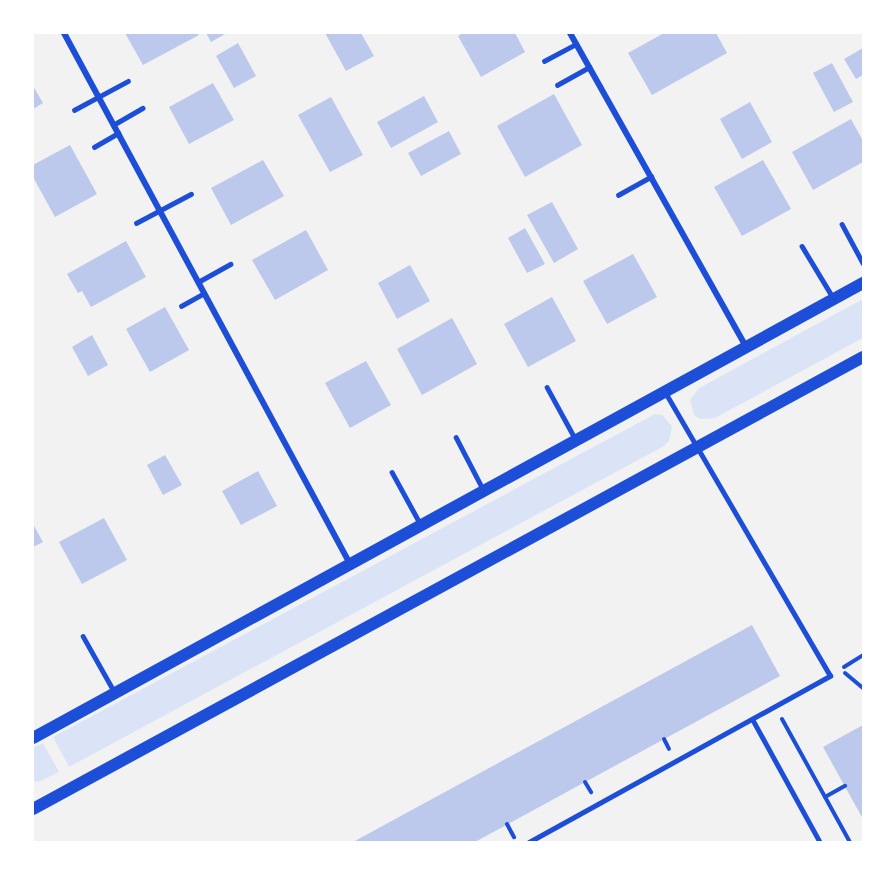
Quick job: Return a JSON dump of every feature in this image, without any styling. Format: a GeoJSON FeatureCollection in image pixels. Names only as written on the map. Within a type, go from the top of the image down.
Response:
{"type":"FeatureCollection","features":[{"type":"Feature","properties":{"kind":"main road"},"geometry":{"type":"LineString","coordinates":[[33,738],[863,283]]}},
{"type":"Feature","properties":{"kind":"main road"},"geometry":{"type":"LineString","coordinates":[[33,809],[863,357]]}},
{"type":"Feature","properties":{"kind":"street"},"geometry":{"type":"LineString","coordinates":[[64,33],[350,564]]}},
{"type":"Feature","properties":{"kind":"street"},"geometry":{"type":"LineString","coordinates":[[570,33],[746,347]]}},
{"type":"Feature","properties":{"kind":"lane"},"geometry":{"type":"LineString","coordinates":[[544,61],[576,44]]}},
{"type":"Feature","properties":{"kind":"lane"},"geometry":{"type":"LineString","coordinates":[[557,84],[589,67]]}},
{"type":"Feature","properties":{"kind":"lane"},"geometry":{"type":"LineString","coordinates":[[74,110],[128,81]]}},
{"type":"Feature","properties":{"kind":"lane"},"geometry":{"type":"LineString","coordinates":[[113,125],[143,108]]}},
{"type":"Feature","properties":{"kind":"lane"},"geometry":{"type":"LineString","coordinates":[[94,147],[118,133]]}},
{"type":"Feature","properties":{"kind":"lane"},"geometry":{"type":"LineString","coordinates":[[618,195],[651,177]]}},
{"type":"Feature","properties":{"kind":"lane"},"geometry":{"type":"LineString","coordinates":[[136,223],[190,194]]}},
{"type":"Feature","properties":{"kind":"lane"},"geometry":{"type":"LineString","coordinates":[[842,224],[863,263]]}},
{"type":"Feature","properties":{"kind":"lane"},"geometry":{"type":"LineString","coordinates":[[802,246],[834,299]]}},
{"type":"Feature","properties":{"kind":"lane"},"geometry":{"type":"LineString","coordinates":[[198,282],[230,264]]}},
{"type":"Feature","properties":{"kind":"lane"},"geometry":{"type":"LineString","coordinates":[[182,306],[204,293]]}},
{"type":"Feature","properties":{"kind":"lane"},"geometry":{"type":"LineString","coordinates":[[547,387],[576,440]]}},
{"type":"Feature","properties":{"kind":"lane"},"geometry":{"type":"LineString","coordinates":[[529,842],[830,676],[665,392]]}},
{"type":"Feature","properties":{"kind":"lane"},"geometry":{"type":"LineString","coordinates":[[456,437],[484,491]]}},
{"type":"Feature","properties":{"kind":"lane"},"geometry":{"type":"LineString","coordinates":[[392,472],[421,525]]}},
{"type":"Feature","properties":{"kind":"lane"},"geometry":{"type":"LineString","coordinates":[[83,636],[115,693]]}},
{"type":"Feature","properties":{"kind":"lane"},"geometry":{"type":"LineString","coordinates":[[753,720],[820,842]]}},
{"type":"Feature","properties":{"kind":"path"},"geometry":{"type":"LineString","coordinates":[[863,655],[840,669],[863,688]]}},
{"type":"Feature","properties":{"kind":"path"},"geometry":{"type":"LineString","coordinates":[[776,707],[850,842]]}},
{"type":"Feature","properties":{"kind":"path"},"geometry":{"type":"LineString","coordinates":[[825,796],[845,786]]}},
{"type":"Feature","properties":{"kind":"path"},"geometry":{"type":"LineString","coordinates":[[507,824],[515,839]]}},
{"type":"Feature","properties":{"kind":"shaded area"},"geometry":{"type":"Polygon","coordinates":[[[863,299],[863,338],[715,418],[700,419],[694,415],[690,400],[699,388],[863,299]]]}},
{"type":"Feature","properties":{"kind":"shaded area"},"geometry":{"type":"Polygon","coordinates":[[[655,414],[662,415],[672,426],[669,441],[664,446],[69,767],[53,737],[655,414]]]}},
{"type":"Feature","properties":{"kind":"shaded area"},"geometry":{"type":"Polygon","coordinates":[[[43,743],[59,772],[38,782],[33,781],[33,748],[43,743]]]}},
{"type":"Feature","properties":{"kind":"building"},"geometry":{"type":"Polygon","coordinates":[[[125,33],[198,33],[199,35],[143,65],[125,33]]]}},
{"type":"Feature","properties":{"kind":"building"},"geometry":{"type":"Polygon","coordinates":[[[206,33],[227,33],[211,42],[206,33]]]}},
{"type":"Feature","properties":{"kind":"building"},"geometry":{"type":"Polygon","coordinates":[[[325,33],[361,33],[374,56],[346,71],[325,33]]]}},
{"type":"Feature","properties":{"kind":"building"},"geometry":{"type":"Polygon","coordinates":[[[463,33],[515,33],[525,52],[481,77],[458,36],[463,33]]]}},
{"type":"Feature","properties":{"kind":"building"},"geometry":{"type":"Polygon","coordinates":[[[664,33],[716,33],[727,53],[652,95],[628,53],[664,33]]]}},
{"type":"Feature","properties":{"kind":"building"},"geometry":{"type":"Polygon","coordinates":[[[238,43],[256,76],[234,88],[216,56],[238,43]]]}},
{"type":"Feature","properties":{"kind":"building"},"geometry":{"type":"Polygon","coordinates":[[[863,48],[863,75],[856,79],[844,59],[863,48]]]}},
{"type":"Feature","properties":{"kind":"building"},"geometry":{"type":"Polygon","coordinates":[[[832,63],[853,102],[834,112],[813,73],[832,63]]]}},
{"type":"Feature","properties":{"kind":"building"},"geometry":{"type":"Polygon","coordinates":[[[213,83],[234,120],[189,144],[169,107],[213,83]]]}},
{"type":"Feature","properties":{"kind":"building"},"geometry":{"type":"Polygon","coordinates":[[[33,86],[43,103],[33,109],[33,86]]]}},
{"type":"Feature","properties":{"kind":"building"},"geometry":{"type":"Polygon","coordinates":[[[554,94],[582,145],[525,177],[497,126],[554,94]]]}},
{"type":"Feature","properties":{"kind":"building"},"geometry":{"type":"Polygon","coordinates":[[[424,96],[438,122],[391,148],[377,122],[424,96]]]}},
{"type":"Feature","properties":{"kind":"building"},"geometry":{"type":"Polygon","coordinates":[[[331,97],[363,155],[330,172],[298,115],[331,97]]]}},
{"type":"Feature","properties":{"kind":"building"},"geometry":{"type":"Polygon","coordinates":[[[750,102],[772,142],[742,159],[720,119],[750,102]]]}},
{"type":"Feature","properties":{"kind":"building"},"geometry":{"type":"Polygon","coordinates":[[[851,119],[863,141],[863,162],[813,190],[792,152],[851,119]]]}},
{"type":"Feature","properties":{"kind":"building"},"geometry":{"type":"Polygon","coordinates":[[[449,131],[461,154],[421,176],[408,153],[449,131]]]}},
{"type":"Feature","properties":{"kind":"building"},"geometry":{"type":"Polygon","coordinates":[[[70,145],[97,194],[55,217],[33,177],[33,165],[70,145]]]}},
{"type":"Feature","properties":{"kind":"building"},"geometry":{"type":"Polygon","coordinates":[[[263,160],[284,196],[231,225],[211,188],[263,160]]]}},
{"type":"Feature","properties":{"kind":"building"},"geometry":{"type":"Polygon","coordinates":[[[763,160],[791,209],[742,236],[714,187],[763,160]]]}},
{"type":"Feature","properties":{"kind":"building"},"geometry":{"type":"Polygon","coordinates":[[[552,202],[578,249],[554,263],[527,215],[552,202]]]}},
{"type":"Feature","properties":{"kind":"building"},"geometry":{"type":"Polygon","coordinates":[[[525,228],[545,264],[527,273],[508,238],[525,228]]]}},
{"type":"Feature","properties":{"kind":"building"},"geometry":{"type":"Polygon","coordinates":[[[306,230],[328,270],[275,300],[252,260],[306,230]]]}},
{"type":"Feature","properties":{"kind":"building"},"geometry":{"type":"Polygon","coordinates":[[[126,241],[146,277],[91,307],[82,291],[78,293],[67,274],[126,241]]]}},
{"type":"Feature","properties":{"kind":"building"},"geometry":{"type":"Polygon","coordinates":[[[633,254],[657,297],[607,324],[583,281],[633,254]]]}},
{"type":"Feature","properties":{"kind":"building"},"geometry":{"type":"Polygon","coordinates":[[[410,265],[430,301],[397,319],[378,283],[410,265]]]}},
{"type":"Feature","properties":{"kind":"building"},"geometry":{"type":"Polygon","coordinates":[[[552,297],[576,341],[528,367],[504,324],[552,297]]]}},
{"type":"Feature","properties":{"kind":"building"},"geometry":{"type":"Polygon","coordinates":[[[165,307],[189,350],[150,372],[126,329],[165,307]]]}},
{"type":"Feature","properties":{"kind":"building"},"geometry":{"type":"Polygon","coordinates":[[[452,318],[477,364],[422,395],[397,349],[452,318]]]}},
{"type":"Feature","properties":{"kind":"building"},"geometry":{"type":"Polygon","coordinates":[[[92,335],[108,365],[88,376],[72,347],[92,335]]]}},
{"type":"Feature","properties":{"kind":"building"},"geometry":{"type":"Polygon","coordinates":[[[366,361],[391,405],[350,428],[325,383],[366,361]]]}},
{"type":"Feature","properties":{"kind":"building"},"geometry":{"type":"Polygon","coordinates":[[[165,455],[182,485],[163,495],[147,465],[165,455]]]}},
{"type":"Feature","properties":{"kind":"building"},"geometry":{"type":"Polygon","coordinates":[[[258,471],[277,506],[241,525],[222,491],[258,471]]]}},
{"type":"Feature","properties":{"kind":"building"},"geometry":{"type":"Polygon","coordinates":[[[104,518],[127,560],[82,584],[59,542],[104,518]]]}},
{"type":"Feature","properties":{"kind":"building"},"geometry":{"type":"Polygon","coordinates":[[[33,524],[43,542],[33,547],[33,524]]]}},
{"type":"Feature","properties":{"kind":"building"},"geometry":{"type":"Polygon","coordinates":[[[752,625],[780,676],[475,842],[353,842],[752,625]]]}},
{"type":"Feature","properties":{"kind":"building"},"geometry":{"type":"Polygon","coordinates":[[[863,725],[863,819],[823,747],[863,725]]]}}]}
